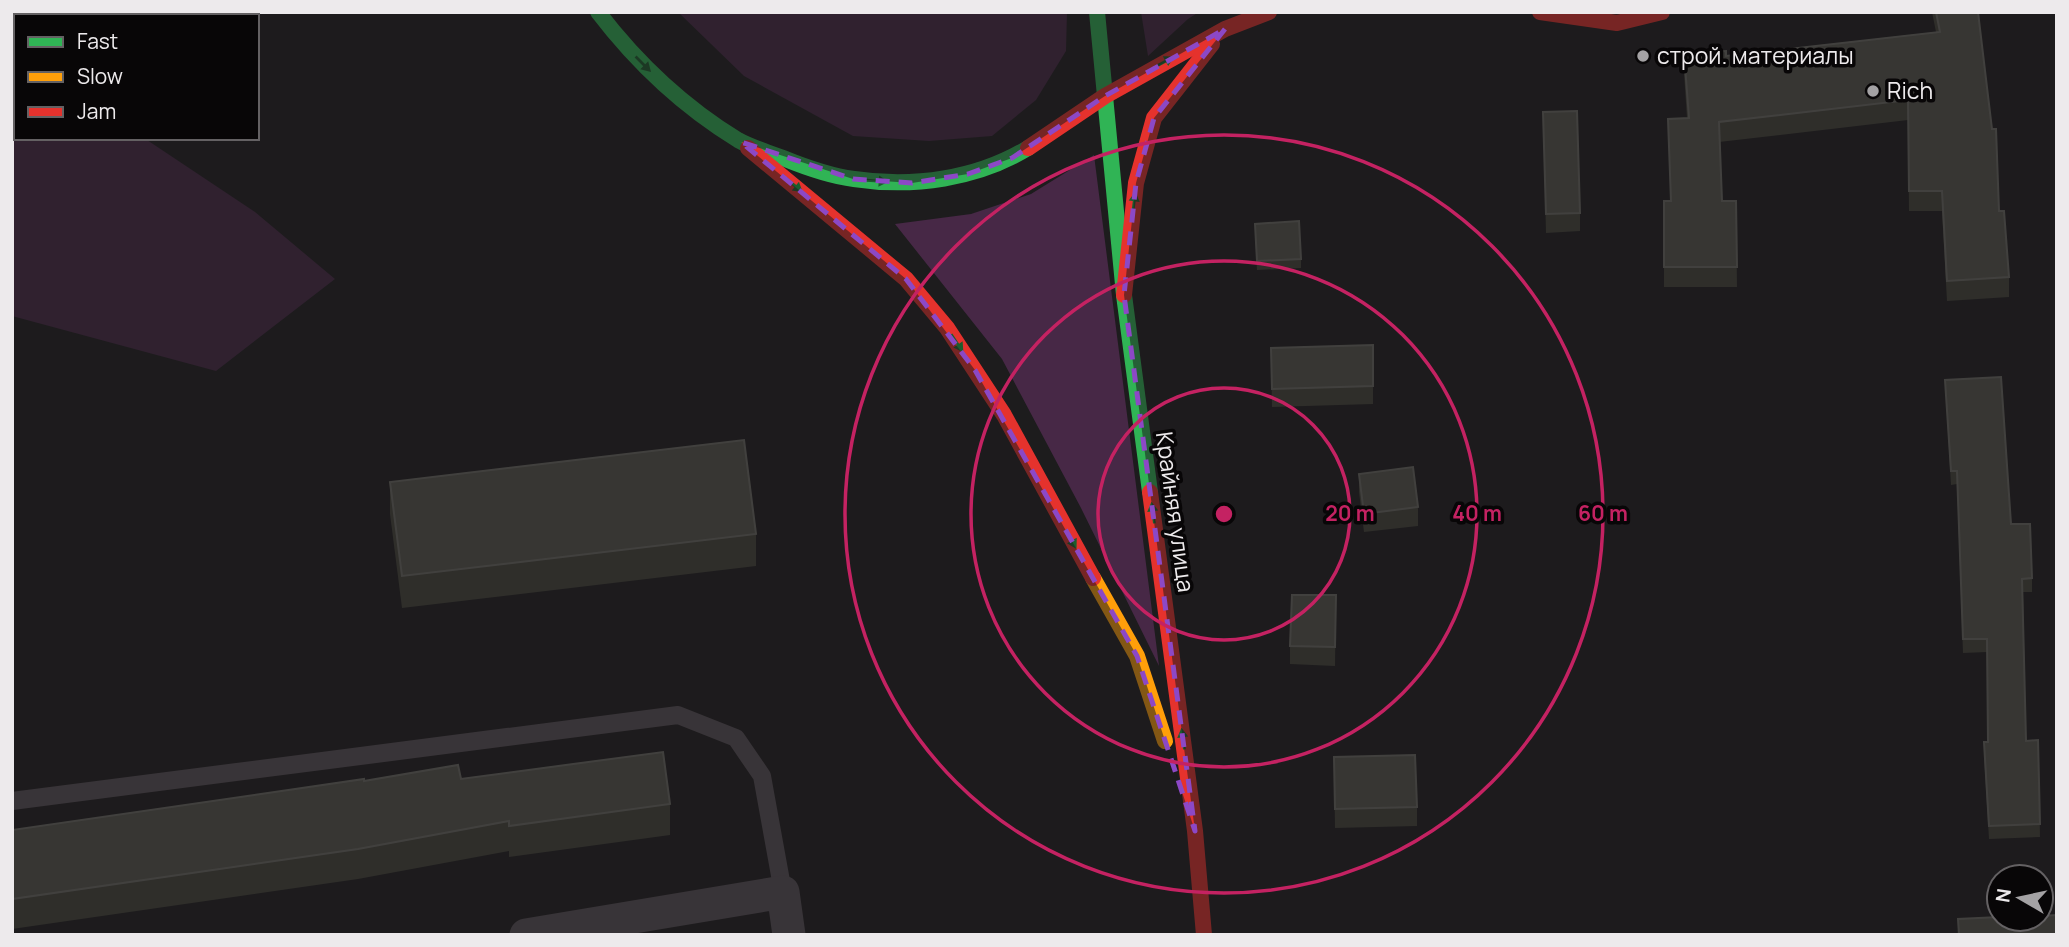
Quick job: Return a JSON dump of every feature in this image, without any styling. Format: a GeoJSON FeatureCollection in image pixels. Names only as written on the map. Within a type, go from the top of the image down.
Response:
{"type":"FeatureCollection","features":[{"type":"Feature","properties":{"kind":"main road"},"geometry":{"type":"LineString","coordinates":[[598,12],[643,65],[688,106],[741,142],[906,279],[947,328],[1004,415],[1137,656],[1195,831]]}},
{"type":"Feature","properties":{"kind":"main road","name":"Крайняя улица"},"geometry":{"type":"LineString","coordinates":[[1097,12],[1124,295],[1195,831],[1204,935]]}},
{"type":"Feature","properties":{"kind":"main road"},"geometry":{"type":"LineString","coordinates":[[741,142],[804,166],[853,179],[912,183],[968,174],[1012,158],[1105,96],[1224,29],[1269,12]]}},
{"type":"Feature","properties":{"kind":"main road"},"geometry":{"type":"LineString","coordinates":[[1540,12],[1617,23],[1662,12]]}},
{"type":"Feature","properties":{"kind":"main road"},"geometry":{"type":"LineString","coordinates":[[1124,295],[1136,183],[1154,118],[1224,29]]}},
{"type":"Feature","properties":{"kind":"street"},"geometry":{"type":"LineString","coordinates":[[526,935],[783,892],[789,935]]}},
{"type":"Feature","properties":{"kind":"lane"},"geometry":{"type":"LineString","coordinates":[[12,801],[678,715],[736,738],[762,776],[783,892]]}},
{"type":"Feature","properties":{"kind":"highlighted area"},"geometry":{"type":"Polygon","coordinates":[[[1225,29],[1154,118],[1136,183],[1124,295],[1195,831],[1137,656],[975,370],[906,279],[741,142],[853,179],[912,183],[968,174],[1012,158],[1105,96],[1225,29]]]}},
{"type":"Feature","properties":{"kind":"shaded area"},"geometry":{"type":"Polygon","coordinates":[[[678,12],[1067,12],[1066,51],[1036,100],[992,136],[929,141],[853,136],[744,76],[678,12]]]}},
{"type":"Feature","properties":{"kind":"shaded area"},"geometry":{"type":"Polygon","coordinates":[[[1141,12],[1199,12],[1148,56],[1141,12]]]}},
{"type":"Feature","properties":{"kind":"shaded area"},"geometry":{"type":"Polygon","coordinates":[[[12,50],[14,140],[147,140],[255,212],[335,279],[216,371],[12,316],[12,50]]]}},
{"type":"Feature","properties":{"kind":"shaded area"},"geometry":{"type":"Polygon","coordinates":[[[1094,155],[1159,666],[1081,508],[1002,359],[895,224],[971,214],[1031,194],[1094,155]]]}},
{"type":"Feature","properties":{"kind":"building"},"geometry":{"type":"Polygon","coordinates":[[[1936,12],[1978,12],[1992,129],[1996,129],[1999,211],[2004,211],[2009,277],[1947,281],[1942,191],[1909,191],[1908,100],[1719,122],[1722,201],[1736,201],[1737,267],[1664,267],[1664,201],[1671,201],[1668,119],[1689,118],[1684,53],[1726,51],[1726,56],[1940,32],[1936,12]]]}},
{"type":"Feature","properties":{"kind":"building"},"geometry":{"type":"Polygon","coordinates":[[[1577,111],[1580,213],[1546,214],[1543,112],[1577,111]]]}},
{"type":"Feature","properties":{"kind":"building"},"geometry":{"type":"Polygon","coordinates":[[[1299,221],[1301,259],[1257,261],[1255,224],[1299,221]]]}},
{"type":"Feature","properties":{"kind":"building"},"geometry":{"type":"Polygon","coordinates":[[[1373,345],[1373,386],[1272,389],[1271,348],[1373,345]]]}},
{"type":"Feature","properties":{"kind":"building"},"geometry":{"type":"Polygon","coordinates":[[[2001,377],[2011,524],[2030,524],[2032,578],[2022,579],[2026,741],[2038,740],[2040,824],[1989,826],[1984,742],[1988,742],[1987,639],[1963,639],[1957,471],[1951,471],[1945,380],[2001,377]]]}},
{"type":"Feature","properties":{"kind":"building"},"geometry":{"type":"Polygon","coordinates":[[[744,440],[756,534],[402,576],[390,482],[744,440]]]}},
{"type":"Feature","properties":{"kind":"building"},"geometry":{"type":"Polygon","coordinates":[[[1413,467],[1418,507],[1364,514],[1359,474],[1413,467]]]}},
{"type":"Feature","properties":{"kind":"building"},"geometry":{"type":"Polygon","coordinates":[[[1292,595],[1336,595],[1335,647],[1290,646],[1292,595]]]}},
{"type":"Feature","properties":{"kind":"building"},"geometry":{"type":"Polygon","coordinates":[[[663,752],[670,804],[509,826],[509,821],[358,849],[12,899],[12,830],[364,781],[458,765],[461,779],[663,752]]]}},
{"type":"Feature","properties":{"kind":"building"},"geometry":{"type":"Polygon","coordinates":[[[1415,755],[1417,807],[1335,809],[1334,757],[1415,755]]]}},
{"type":"Feature","properties":{"kind":"building"},"geometry":{"type":"Polygon","coordinates":[[[2055,915],[2057,935],[1959,935],[1958,919],[1985,918],[1985,933],[2055,933],[2055,915]]]}},
{"type":"Feature","properties":{"kind":"traffic: fast"},"geometry":{"type":"LineString","coordinates":[[598,12],[662,83],[718,127],[754,148],[818,171],[876,182],[922,181],[966,174],[1008,159],[1028,148]]}},
{"type":"Feature","properties":{"kind":"traffic: fast"},"geometry":{"type":"LineString","coordinates":[[1097,12],[1105,96]]}},
{"type":"Feature","properties":{"kind":"traffic: fast"},"geometry":{"type":"LineString","coordinates":[[1105,96],[1124,295],[1150,492]]}},
{"type":"Feature","properties":{"kind":"traffic: slow"},"geometry":{"type":"LineString","coordinates":[[1093,578],[1137,656],[1165,741]]}},
{"type":"Feature","properties":{"kind":"traffic: jam"},"geometry":{"type":"LineString","coordinates":[[1028,148],[1105,96],[1225,29],[1269,12]]}},
{"type":"Feature","properties":{"kind":"traffic: jam"},"geometry":{"type":"LineString","coordinates":[[1540,12],[1617,23],[1662,12]]}},
{"type":"Feature","properties":{"kind":"traffic: jam"},"geometry":{"type":"LineString","coordinates":[[1124,295],[1136,183],[1154,118],[1212,44]]}},
{"type":"Feature","properties":{"kind":"traffic: jam"},"geometry":{"type":"LineString","coordinates":[[748,148],[906,279],[947,328],[1004,415],[1093,578]]}},
{"type":"Feature","properties":{"kind":"traffic: jam"},"geometry":{"type":"LineString","coordinates":[[1150,492],[1195,831],[1204,935]]}},
{"type":"Feature","properties":{"kind":"place","name":"строй. материалы"},"geometry":{"type":"Point","coordinates":[1643,56]}},
{"type":"Feature","properties":{"kind":"place","name":"Rich"},"geometry":{"type":"Point","coordinates":[1873,91]}}]}
